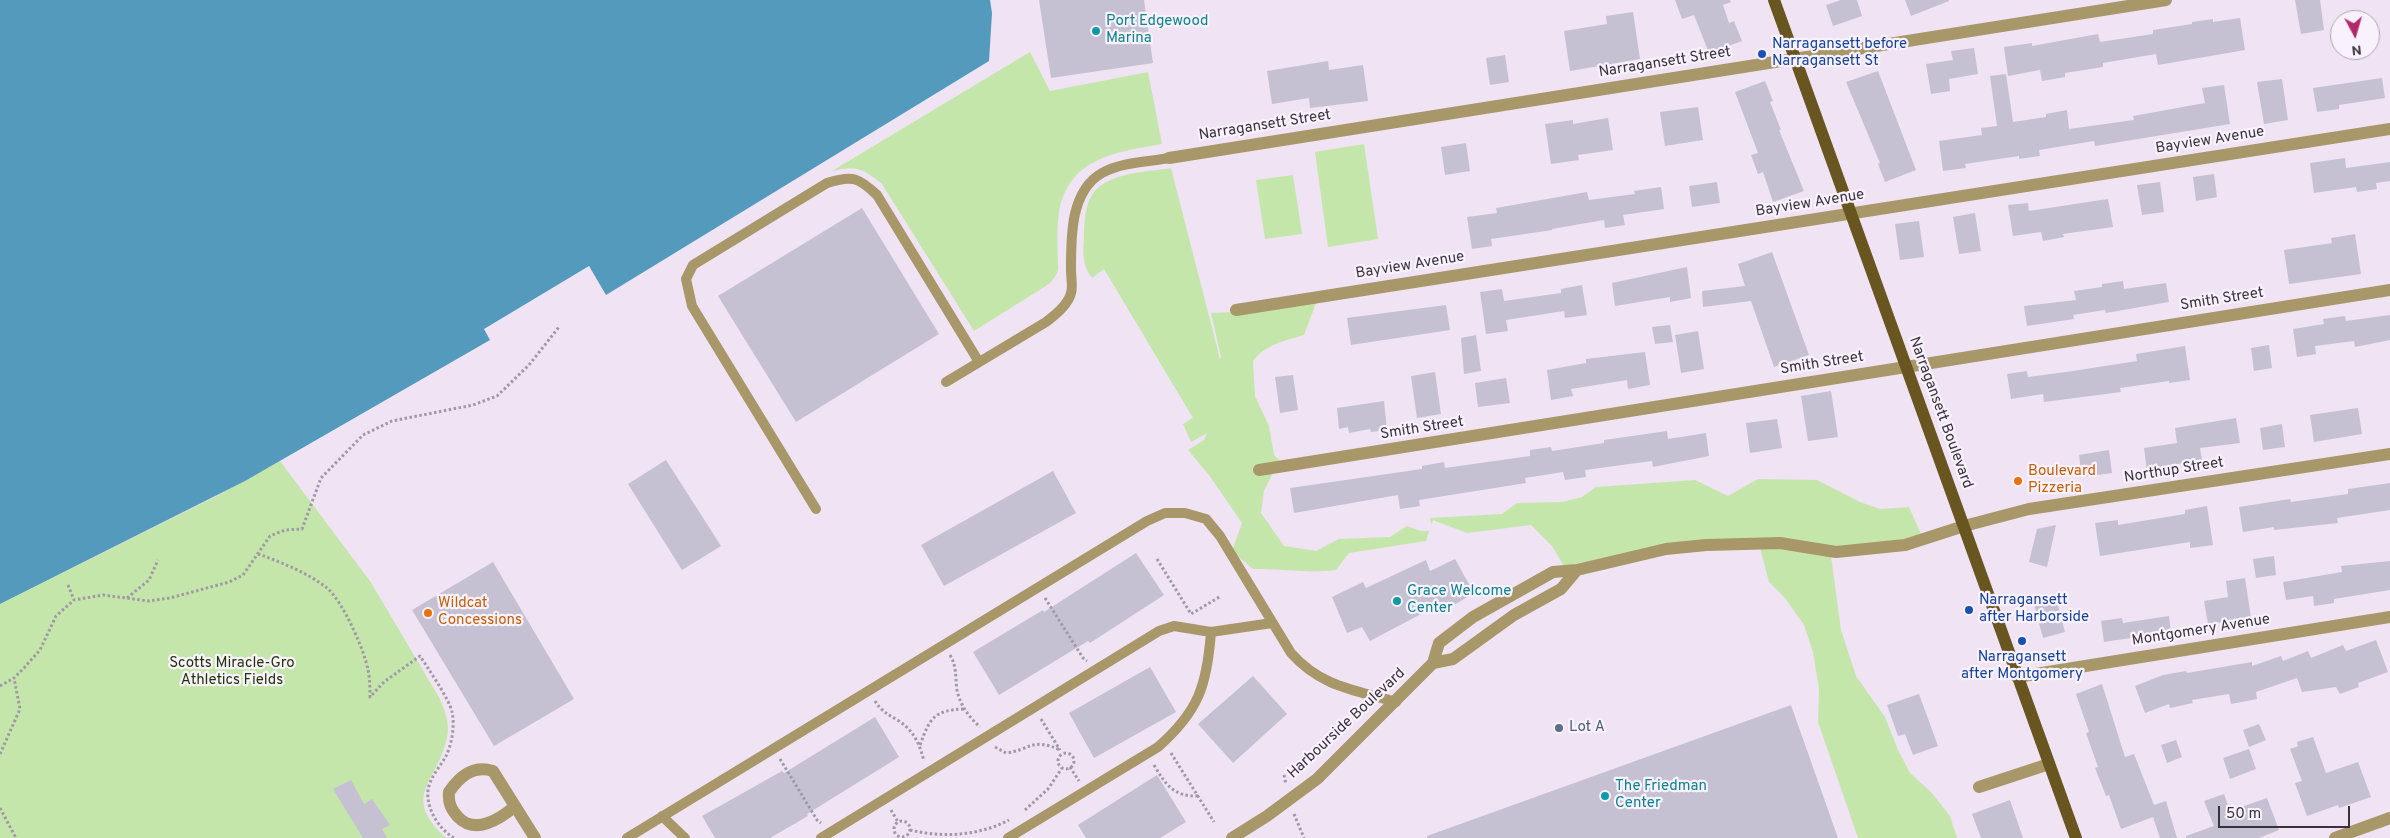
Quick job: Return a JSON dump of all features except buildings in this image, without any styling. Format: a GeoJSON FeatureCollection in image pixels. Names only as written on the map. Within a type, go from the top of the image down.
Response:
{"type":"FeatureCollection","features":[{"type":"Feature","properties":{"kind":"main road","name":"Narragansett Boulevard"},"geometry":{"type":"LineString","coordinates":[[1774,0],[1850,215],[1964,526],[2016,677],[2076,838]]}},
{"type":"Feature","properties":{"kind":"street","name":"Narragansett Street"},"geometry":{"type":"LineString","coordinates":[[1169,158],[2166,0]]}},
{"type":"Feature","properties":{"kind":"street","name":"Bayview Avenue"},"geometry":{"type":"LineString","coordinates":[[1236,310],[2390,129]]}},
{"type":"Feature","properties":{"kind":"street","name":"Smith Street"},"geometry":{"type":"LineString","coordinates":[[1259,470],[1539,427],[2390,290]]}},
{"type":"Feature","properties":{"kind":"street","name":"Northup Street"},"geometry":{"type":"LineString","coordinates":[[1964,526],[2028,510],[2390,454]]}},
{"type":"Feature","properties":{"kind":"street","name":"Harbourside Boulevard"},"geometry":{"type":"LineString","coordinates":[[1232,838],[1267,816],[1317,779],[1433,663],[1439,643],[1473,617],[1553,572],[1577,570],[1666,549],[1706,544],[1780,543],[1836,552],[1905,545],[1964,526]]}},
{"type":"Feature","properties":{"kind":"street"},"geometry":{"type":"LineString","coordinates":[[1433,663],[1453,659],[1514,615],[1561,589],[1577,570]]}},
{"type":"Feature","properties":{"kind":"street","name":"Montgomery Avenue"},"geometry":{"type":"LineString","coordinates":[[2016,677],[2390,617]]}},
{"type":"Feature","properties":{"kind":"street"},"geometry":{"type":"LineString","coordinates":[[1979,787],[2049,764]]}},
{"type":"Feature","properties":{"kind":"street"},"geometry":{"type":"LineString","coordinates":[[514,807],[502,817],[488,824],[470,824],[462,821],[451,809],[449,792],[457,780],[466,774],[484,768],[494,771],[534,838]]}},
{"type":"Feature","properties":{"kind":"street"},"geometry":{"type":"LineString","coordinates":[[2335,838],[2390,818]]}},
{"type":"Feature","properties":{"kind":"lane"},"geometry":{"type":"LineString","coordinates":[[946,382],[1046,322],[1060,310],[1071,294],[1075,214],[1080,197],[1088,185],[1101,174],[1118,166],[1169,158]]}},
{"type":"Feature","properties":{"kind":"lane"},"geometry":{"type":"LineString","coordinates":[[816,509],[692,306],[686,279],[693,265],[827,183],[846,177],[863,182],[877,195],[979,362]]}},
{"type":"Feature","properties":{"kind":"lane"},"geometry":{"type":"LineString","coordinates":[[626,838],[1146,521],[1165,513],[1185,513],[1206,519],[1220,536],[1291,653],[1305,669],[1323,680],[1396,702]]}},
{"type":"Feature","properties":{"kind":"lane"},"geometry":{"type":"LineString","coordinates":[[821,838],[1158,631],[1174,626],[1211,632],[1272,623]]}},
{"type":"Feature","properties":{"kind":"lane"},"geometry":{"type":"LineString","coordinates":[[1008,838],[1158,747],[1180,728],[1196,705],[1204,682],[1211,632]]}},
{"type":"Feature","properties":{"kind":"lane"},"geometry":{"type":"LineString","coordinates":[[662,816],[685,838]]}},
{"type":"Feature","properties":{"kind":"path"},"geometry":{"type":"LineString","coordinates":[[0,686],[14,678],[40,650],[56,616],[74,600],[104,595],[148,601],[170,598],[229,582],[243,575],[270,536],[285,530],[302,529],[321,478],[363,435],[392,421],[473,405],[497,396],[529,365],[559,327]]}},
{"type":"Feature","properties":{"kind":"path"},"geometry":{"type":"LineString","coordinates":[[258,554],[299,571],[328,588],[338,599],[346,613],[368,668],[370,697],[384,682],[420,656],[452,710],[452,736],[446,755],[434,773],[428,790],[433,815],[440,826],[454,838]]}},
{"type":"Feature","properties":{"kind":"path"},"geometry":{"type":"LineString","coordinates":[[1157,558],[1191,614],[1221,596]]}},
{"type":"Feature","properties":{"kind":"path"},"geometry":{"type":"LineString","coordinates":[[127,598],[149,580],[158,560]]}},
{"type":"Feature","properties":{"kind":"path"},"geometry":{"type":"LineString","coordinates":[[68,585],[74,600]]}},
{"type":"Feature","properties":{"kind":"path"},"geometry":{"type":"LineString","coordinates":[[1038,587],[1083,658],[1093,664]]}},
{"type":"Feature","properties":{"kind":"path"},"geometry":{"type":"LineString","coordinates":[[944,644],[955,664],[958,692],[964,709],[984,731]]}},
{"type":"Feature","properties":{"kind":"path"},"geometry":{"type":"LineString","coordinates":[[0,754],[20,709],[14,678]]}},
{"type":"Feature","properties":{"kind":"path"},"geometry":{"type":"LineString","coordinates":[[868,690],[882,711],[908,728],[920,745],[926,767]]}},
{"type":"Feature","properties":{"kind":"path"},"geometry":{"type":"LineString","coordinates":[[920,745],[927,725],[934,717],[941,712],[964,709]]}},
{"type":"Feature","properties":{"kind":"path"},"geometry":{"type":"LineString","coordinates":[[1037,712],[1061,752]]}},
{"type":"Feature","properties":{"kind":"path"},"geometry":{"type":"LineString","coordinates":[[991,740],[1000,751],[1006,753],[1035,744],[1052,746],[1061,752],[1069,753],[1073,757],[1074,762],[1070,767],[1062,768],[1048,789],[1020,813]]}},
{"type":"Feature","properties":{"kind":"path"},"geometry":{"type":"LineString","coordinates":[[1168,746],[1214,822]]}},
{"type":"Feature","properties":{"kind":"path"},"geometry":{"type":"LineString","coordinates":[[773,748],[817,820],[827,827]]}},
{"type":"Feature","properties":{"kind":"path"},"geometry":{"type":"LineString","coordinates":[[1061,752],[1057,761],[1062,768]]}},
{"type":"Feature","properties":{"kind":"path"},"geometry":{"type":"LineString","coordinates":[[1150,758],[1169,788],[1185,796],[1198,796]]}},
{"type":"Feature","properties":{"kind":"path"},"geometry":{"type":"LineString","coordinates":[[1070,767],[1082,786]]}},
{"type":"Feature","properties":{"kind":"path"},"geometry":{"type":"LineString","coordinates":[[1284,775],[1286,786]]}},
{"type":"Feature","properties":{"kind":"path"},"geometry":{"type":"LineString","coordinates":[[887,804],[898,822]]}},
{"type":"Feature","properties":{"kind":"path"},"geometry":{"type":"LineString","coordinates":[[0,808],[16,838]]}},
{"type":"Feature","properties":{"kind":"path"},"geometry":{"type":"LineString","coordinates":[[1294,811],[1304,838]]}},
{"type":"Feature","properties":{"kind":"path"},"geometry":{"type":"LineString","coordinates":[[910,830],[934,835],[973,832],[1013,817]]}},
{"type":"Feature","properties":{"kind":"path"},"geometry":{"type":"LineString","coordinates":[[898,822],[906,822],[910,830],[907,837],[901,837],[895,833],[895,825],[898,822]]}},
{"type":"Feature","properties":{"kind":"green space"},"geometry":{"type":"Polygon","coordinates":[[[1030,52],[1050,91],[1148,72],[1162,144],[1128,150],[1097,160],[1084,168],[1073,179],[1064,194],[1059,212],[1057,233],[1058,270],[1055,277],[1049,284],[974,331],[882,184],[869,174],[858,169],[847,168],[832,171],[1030,52]]]}},
{"type":"Feature","properties":{"kind":"green space"},"geometry":{"type":"Polygon","coordinates":[[[1364,144],[1378,239],[1328,247],[1315,152],[1364,144]]]}},
{"type":"Feature","properties":{"kind":"green space"},"geometry":{"type":"Polygon","coordinates":[[[1171,168],[1220,359],[1211,313],[1236,312],[1318,298],[1304,335],[1270,347],[1253,361],[1255,396],[1269,426],[1274,455],[1279,460],[1264,491],[1261,513],[1284,546],[1316,551],[1339,539],[1390,537],[1407,526],[1421,531],[1429,531],[1426,541],[1349,553],[1336,570],[1326,571],[1253,569],[1232,551],[1242,523],[1209,475],[1188,450],[1204,440],[1207,433],[1191,442],[1183,424],[1193,418],[1104,269],[1092,278],[1086,268],[1084,259],[1086,214],[1094,192],[1101,185],[1119,177],[1171,168]]]}},
{"type":"Feature","properties":{"kind":"green space"},"geometry":{"type":"Polygon","coordinates":[[[1293,175],[1302,234],[1265,239],[1256,180],[1293,175]]]}},
{"type":"Feature","properties":{"kind":"green space","name":"Scotts Miracle-Gro Athletics Fields"},"geometry":{"type":"Polygon","coordinates":[[[280,461],[370,581],[440,699],[445,713],[448,732],[443,752],[426,788],[424,799],[425,810],[432,823],[446,838],[0,838],[0,604],[215,497],[280,461]]]}},
{"type":"Feature","properties":{"kind":"green space"},"geometry":{"type":"Polygon","coordinates":[[[1758,479],[1817,480],[1860,502],[1880,509],[1909,507],[1924,541],[1831,556],[1841,630],[1856,676],[1885,717],[1898,750],[1910,773],[1931,792],[1950,816],[1957,838],[1858,838],[1818,722],[1819,689],[1813,652],[1804,625],[1785,598],[1769,582],[1760,548],[1649,553],[1569,575],[1552,546],[1531,525],[1467,533],[1433,520],[1431,525],[1430,518],[1502,514],[1517,503],[1562,502],[1582,497],[1596,487],[1695,480],[1728,496],[1758,479]]]}},
{"type":"Feature","properties":{"kind":"water"},"geometry":{"type":"Polygon","coordinates":[[[0,0],[990,0],[992,13],[989,61],[606,295],[589,266],[484,329],[490,340],[245,481],[0,604],[0,0]]]}},
{"type":"Feature","properties":{"kind":"place","name":"Port Edgewood Marina"},"geometry":{"type":"Point","coordinates":[1096,31]}},
{"type":"Feature","properties":{"kind":"place","name":"Narragansett before Narragansett St"},"geometry":{"type":"Point","coordinates":[1762,54]}},
{"type":"Feature","properties":{"kind":"place","name":"Boulevard Pizzeria"},"geometry":{"type":"Point","coordinates":[2018,481]}},
{"type":"Feature","properties":{"kind":"place","name":"Grace Welcome Center"},"geometry":{"type":"Point","coordinates":[1397,601]}},
{"type":"Feature","properties":{"kind":"place","name":"Narragansett after Harborside"},"geometry":{"type":"Point","coordinates":[1969,610]}},
{"type":"Feature","properties":{"kind":"place","name":"Wildcat Concessions"},"geometry":{"type":"Point","coordinates":[428,613]}},
{"type":"Feature","properties":{"kind":"place","name":"Narragansett after Montgomery"},"geometry":{"type":"Point","coordinates":[2022,641]}},
{"type":"Feature","properties":{"kind":"place","name":"Lot A"},"geometry":{"type":"Point","coordinates":[1559,728]}},
{"type":"Feature","properties":{"kind":"place","name":"The Friedman Center"},"geometry":{"type":"Point","coordinates":[1605,796]}}]}
